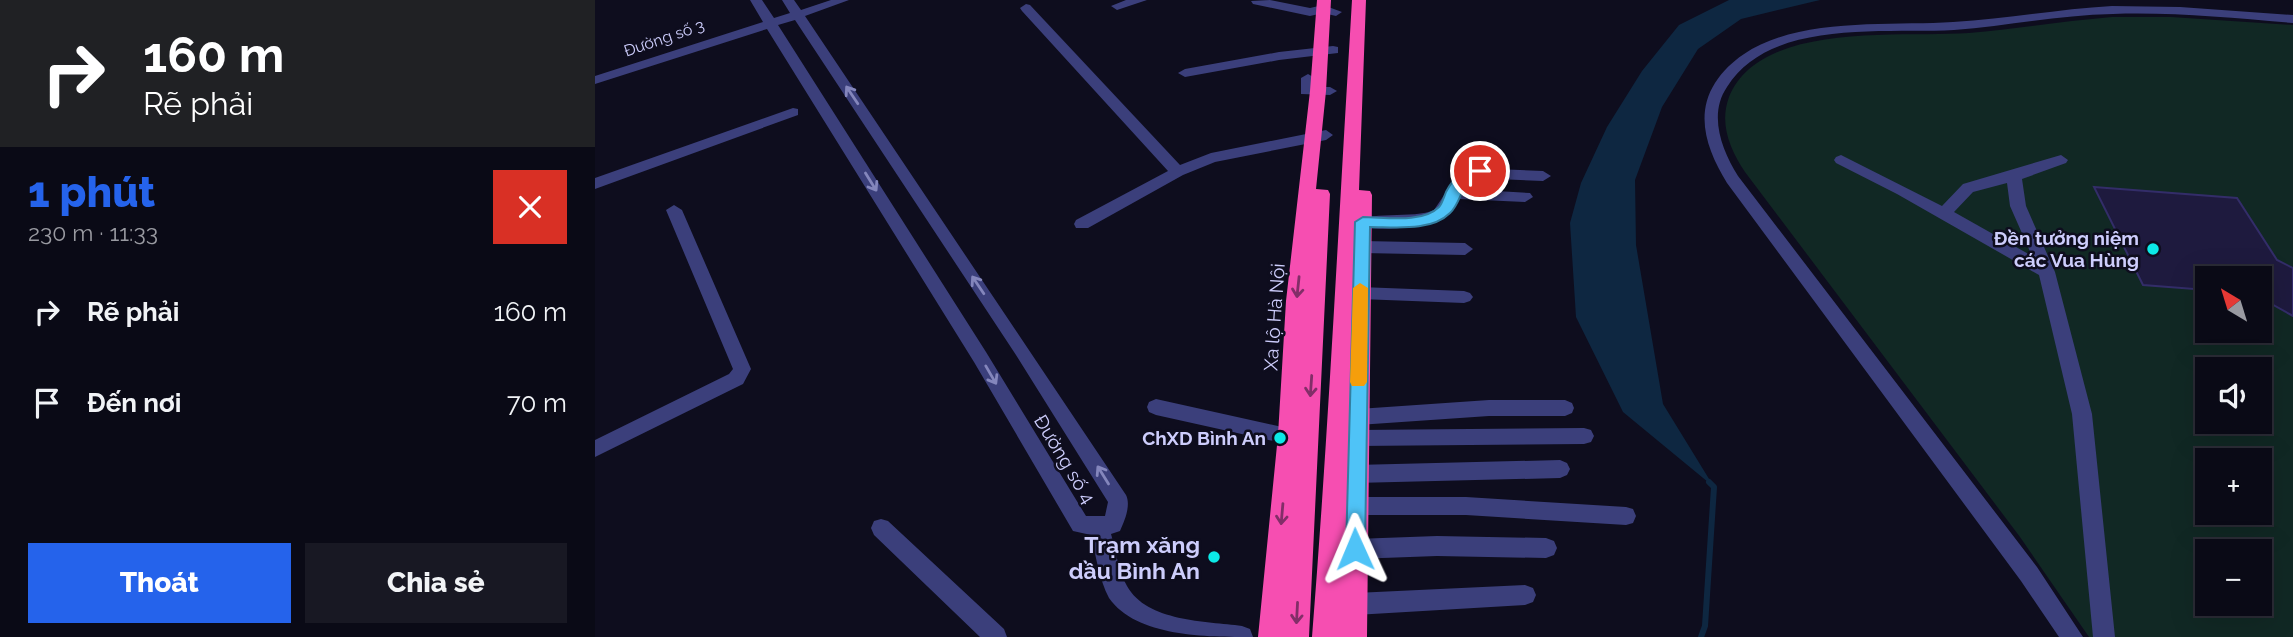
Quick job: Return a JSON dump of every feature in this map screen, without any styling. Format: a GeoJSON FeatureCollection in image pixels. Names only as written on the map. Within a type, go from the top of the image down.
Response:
{"type":"FeatureCollection","features":[{"type":"Feature","properties":{"kind":"highway"},"geometry":{"type":"LineString","coordinates":[[1326,637],[1355,474],[1352,430],[1340,372],[1359,0]]}},
{"type":"Feature","properties":{"kind":"highway"},"geometry":{"type":"LineString","coordinates":[[1353,637],[1355,549],[1347,509],[1362,247],[1369,0]]}},
{"type":"Feature","properties":{"kind":"highway","name":"Xa lộ Hà Nội"},"geometry":{"type":"LineString","coordinates":[[1295,637],[1298,438],[1296,302],[1319,137],[1319,87],[1327,51],[1330,5]]}},
{"type":"Feature","properties":{"kind":"highway","name":"Xa lộ Hà Nội"},"geometry":{"type":"LineString","coordinates":[[1272,637],[1298,438]]}},
{"type":"Feature","properties":{"kind":"street","name":"Đường số 4"},"geometry":{"type":"LineString","coordinates":[[756,0],[980,357],[1080,524],[1099,527],[1113,524],[1119,501],[793,7]]}},
{"type":"Feature","properties":{"kind":"street","name":"Đường số 3"},"geometry":{"type":"LineString","coordinates":[[595,80],[745,30],[812,0]]}},
{"type":"Feature","properties":{"kind":"street","name":"Đường số 3"},"geometry":{"type":"LineString","coordinates":[[793,7],[843,0]]}},
{"type":"Feature","properties":{"kind":"street"},"geometry":{"type":"LineString","coordinates":[[1117,6],[1141,0]]}},
{"type":"Feature","properties":{"kind":"street"},"geometry":{"type":"LineString","coordinates":[[1257,1],[1310,12],[1330,5]]}},
{"type":"Feature","properties":{"kind":"street"},"geometry":{"type":"LineString","coordinates":[[1025,8],[1178,172]]}},
{"type":"Feature","properties":{"kind":"street"},"geometry":{"type":"LineString","coordinates":[[2072,637],[2029,574],[1732,178],[1719,155],[1712,133],[1713,98],[1724,78],[1752,54],[1791,38],[1823,32],[1953,26],[2120,10],[2293,19]]}},
{"type":"Feature","properties":{"kind":"street"},"geometry":{"type":"LineString","coordinates":[[1185,73],[1327,51]]}},
{"type":"Feature","properties":{"kind":"street"},"geometry":{"type":"LineString","coordinates":[[595,184],[793,112]]}},
{"type":"Feature","properties":{"kind":"street"},"geometry":{"type":"LineString","coordinates":[[1082,224],[1178,172],[1211,158],[1319,137]]}},
{"type":"Feature","properties":{"kind":"street"},"geometry":{"type":"LineString","coordinates":[[1841,160],[2047,272]]}},
{"type":"Feature","properties":{"kind":"street"},"geometry":{"type":"LineString","coordinates":[[1943,214],[1968,188],[2061,160]]}},
{"type":"Feature","properties":{"kind":"street"},"geometry":{"type":"LineString","coordinates":[[1363,222],[1419,221],[1434,217],[1445,209],[1464,177],[1480,171],[1543,176]]}},
{"type":"Feature","properties":{"kind":"street"},"geometry":{"type":"LineString","coordinates":[[2014,176],[2018,206],[2047,272],[2082,414],[2104,637]]}},
{"type":"Feature","properties":{"kind":"street"},"geometry":{"type":"LineString","coordinates":[[1452,194],[1525,197]]}},
{"type":"Feature","properties":{"kind":"street"},"geometry":{"type":"LineString","coordinates":[[595,449],[742,374],[674,210]]}},
{"type":"Feature","properties":{"kind":"street"},"geometry":{"type":"LineString","coordinates":[[1362,247],[1465,249]]}},
{"type":"Feature","properties":{"kind":"street"},"geometry":{"type":"LineString","coordinates":[[1360,293],[1464,297]]}},
{"type":"Feature","properties":{"kind":"street"},"geometry":{"type":"LineString","coordinates":[[1156,407],[1298,438]]}},
{"type":"Feature","properties":{"kind":"street"},"geometry":{"type":"LineString","coordinates":[[1352,430],[1489,408],[1565,408]]}},
{"type":"Feature","properties":{"kind":"street"},"geometry":{"type":"LineString","coordinates":[[1352,430],[1584,436]]}},
{"type":"Feature","properties":{"kind":"street"},"geometry":{"type":"LineString","coordinates":[[1355,474],[1560,469]]}},
{"type":"Feature","properties":{"kind":"street"},"geometry":{"type":"LineString","coordinates":[[1347,509],[1466,506],[1626,516]]}},
{"type":"Feature","properties":{"kind":"street"},"geometry":{"type":"LineString","coordinates":[[1099,527],[1118,593],[1134,608],[1154,621],[1242,637]]}},
{"type":"Feature","properties":{"kind":"street"},"geometry":{"type":"LineString","coordinates":[[881,528],[996,637]]}},
{"type":"Feature","properties":{"kind":"street"},"geometry":{"type":"LineString","coordinates":[[1355,549],[1437,546],[1546,548]]}},
{"type":"Feature","properties":{"kind":"street"},"geometry":{"type":"LineString","coordinates":[[1355,604],[1525,595]]}},
{"type":"Feature","properties":{"kind":"green space"},"geometry":{"type":"Polygon","coordinates":[[[2112,17],[2171,17],[2293,25],[2293,637],[2089,637],[2020,537],[1745,172],[1735,154],[1726,127],[1729,97],[1746,72],[1770,55],[1801,44],[1836,38],[1969,33],[2112,17]]]}},
{"type":"Feature","properties":{"kind":"water"},"geometry":{"type":"Polygon","coordinates":[[[1729,0],[1820,0],[1741,19],[1698,49],[1662,107],[1635,180],[1636,245],[1663,404],[1714,487],[1623,412],[1576,317],[1570,223],[1581,183],[1607,127],[1642,71],[1679,25],[1729,0]]]}},
{"type":"Feature","properties":{"kind":"building","name":"Đền tưởng niệm các Vua Hùng"},"geometry":{"type":"Polygon","coordinates":[[[2094,187],[2237,198],[2277,260],[2293,268],[2293,316],[2272,304],[2272,266],[2195,266],[2195,289],[2143,285],[2094,187]]]}},
{"type":"Feature","properties":{"kind":"waterway"},"geometry":{"type":"LineString","coordinates":[[1701,637],[1705,626],[1714,487],[1709,482]]}},
{"type":"Feature","properties":{"kind":"slow traffic"},"geometry":{"type":"LineString","coordinates":[[1358,382],[1360,288]]}},
{"type":"Feature","properties":{"kind":"place","name":"Đền tưởng niệm các Vua Hùng"},"geometry":{"type":"Point","coordinates":[2153,249]}},
{"type":"Feature","properties":{"kind":"place","name":"ChXD Bình An"},"geometry":{"type":"Point","coordinates":[1280,438]}},
{"type":"Feature","properties":{"kind":"place","name":"Trạm xăng dầu Bình An"},"geometry":{"type":"Point","coordinates":[1214,557]}},
{"type":"Feature","properties":{"kind":"route"},"geometry":{"type":"LineString","coordinates":[[1355,549],[1363,222],[1419,221],[1434,217],[1445,209],[1464,177],[1480,171]]}}]}
